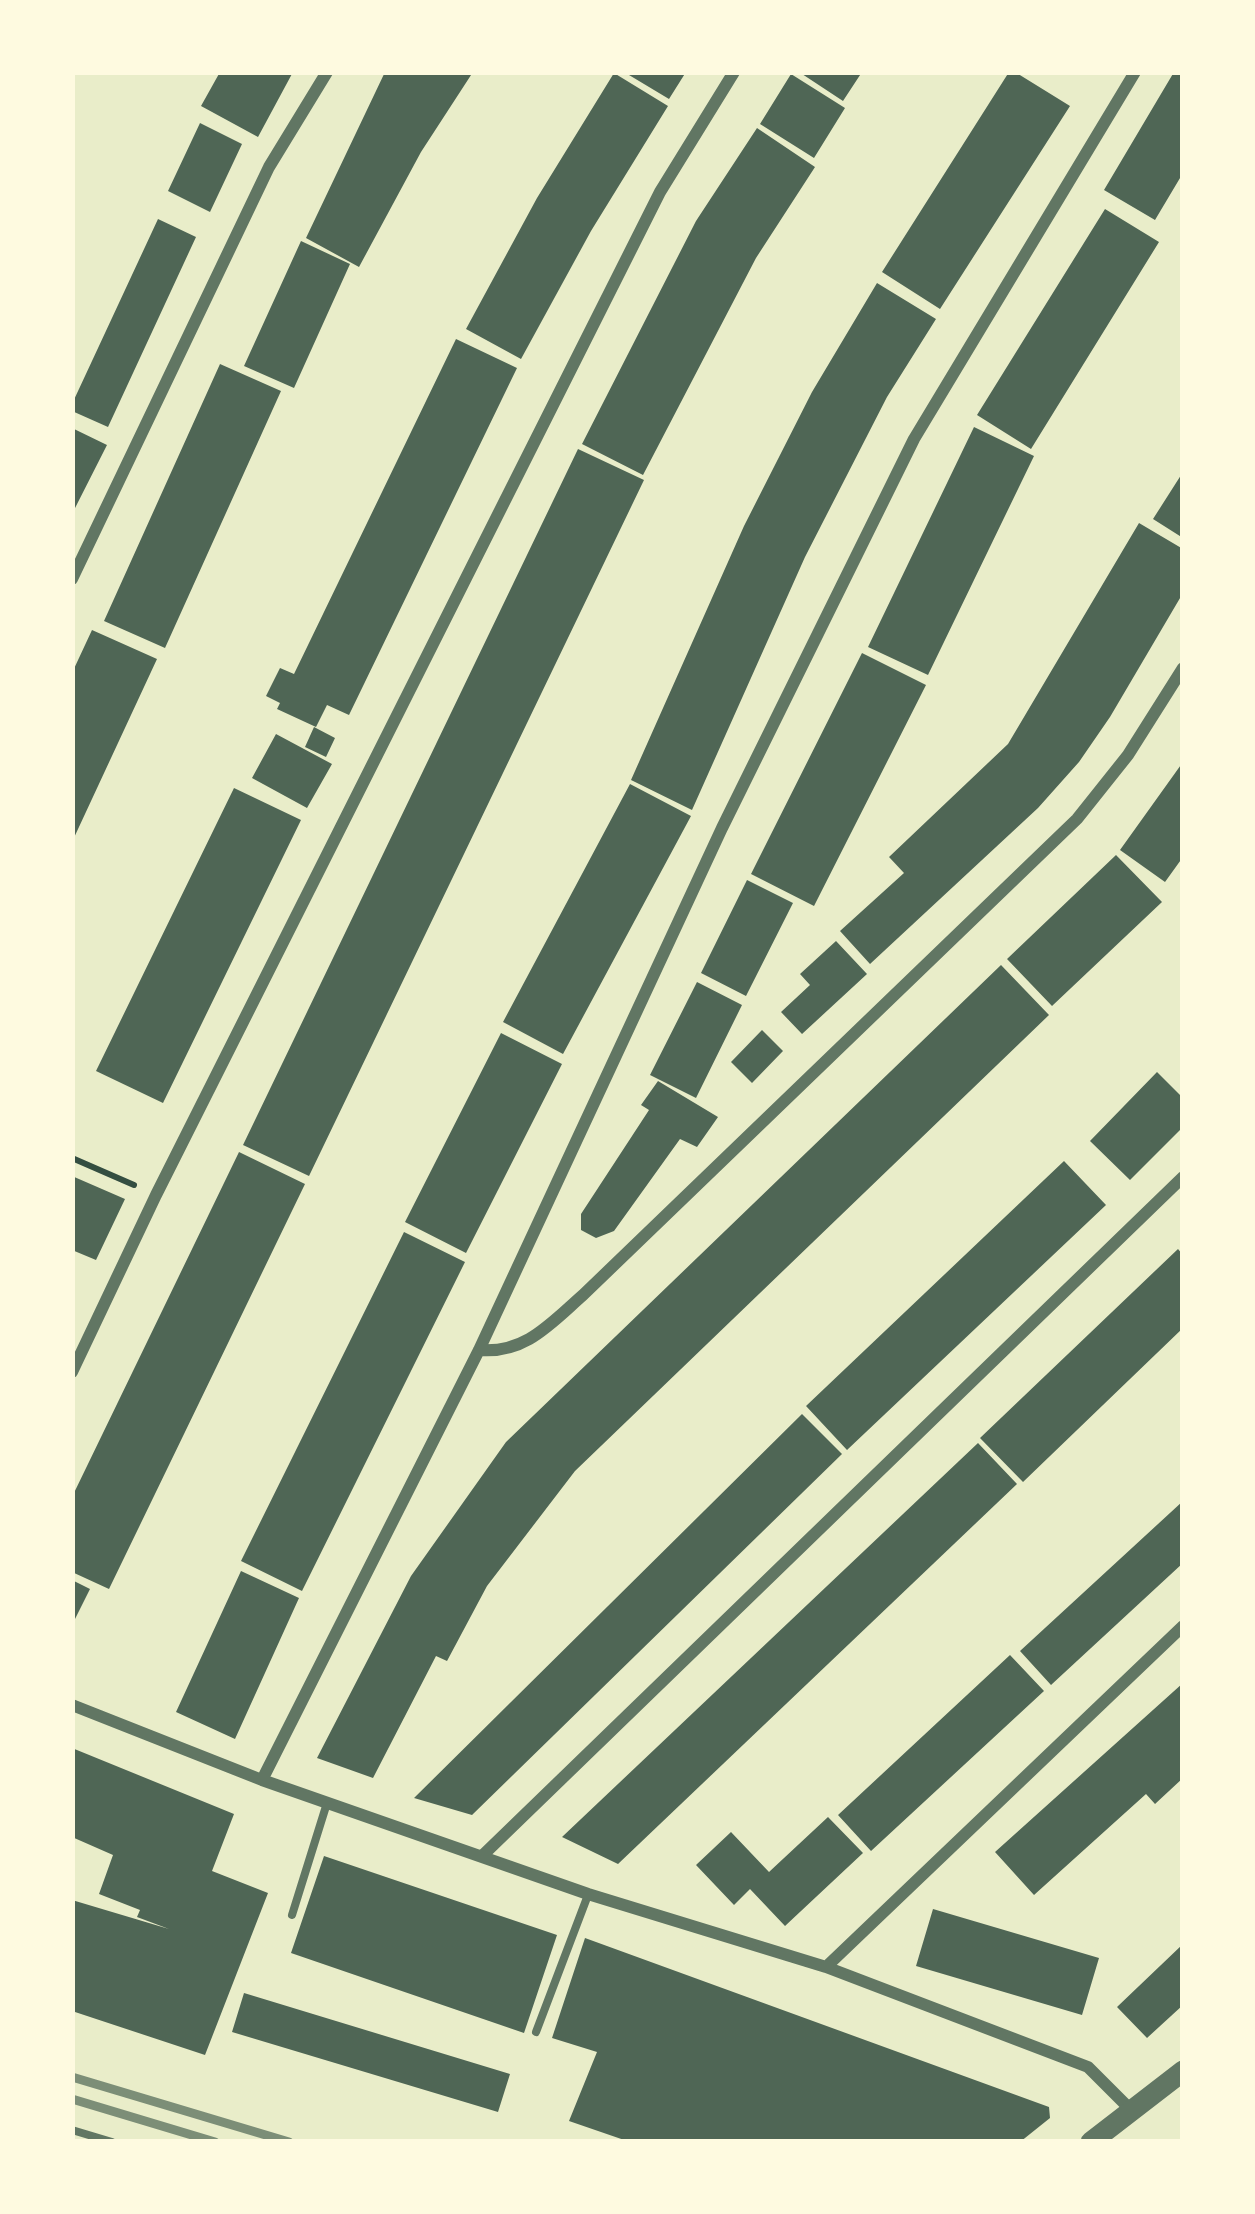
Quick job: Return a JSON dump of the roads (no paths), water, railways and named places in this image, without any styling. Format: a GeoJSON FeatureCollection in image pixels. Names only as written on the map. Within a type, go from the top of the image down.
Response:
{"type":"FeatureCollection","features":[{"type":"Feature","properties":{"kind":"street"},"geometry":{"type":"LineString","coordinates":[[72,579],[268,166],[327,72]]}},
{"type":"Feature","properties":{"kind":"street"},"geometry":{"type":"LineString","coordinates":[[72,1372],[156,1195],[660,192],[734,72]]}},
{"type":"Feature","properties":{"kind":"street"},"geometry":{"type":"LineString","coordinates":[[262,1780],[478,1350],[722,828],[914,439],[1135,72]]}},
{"type":"Feature","properties":{"kind":"street"},"geometry":{"type":"LineString","coordinates":[[478,1350],[502,1352],[528,1343],[583,1295],[1077,819],[1128,755],[1183,668]]}},
{"type":"Feature","properties":{"kind":"street"},"geometry":{"type":"LineString","coordinates":[[482,1856],[1183,1177]]}},
{"type":"Feature","properties":{"kind":"street"},"geometry":{"type":"LineString","coordinates":[[826,1967],[1183,1626]]}},
{"type":"Feature","properties":{"kind":"street"},"geometry":{"type":"LineString","coordinates":[[72,1705],[262,1780],[588,1894],[826,1967],[1088,2067],[1130,2109]]}},
{"type":"Feature","properties":{"kind":"street"},"geometry":{"type":"LineString","coordinates":[[1091,2142],[1183,2072]]}},
{"type":"Feature","properties":{"kind":"lane"},"geometry":{"type":"LineString","coordinates":[[292,1915],[327,1803]]}},
{"type":"Feature","properties":{"kind":"lane"},"geometry":{"type":"LineString","coordinates":[[536,2032],[588,1894]]}},
{"type":"Feature","properties":{"kind":"lane"},"geometry":{"type":"LineString","coordinates":[[72,2130],[112,2142]]}},
{"type":"Feature","properties":{"kind":"railway"},"geometry":{"type":"LineString","coordinates":[[72,2077],[289,2142]]}},
{"type":"Feature","properties":{"kind":"railway"},"geometry":{"type":"LineString","coordinates":[[72,2099],[215,2142]]}}]}
